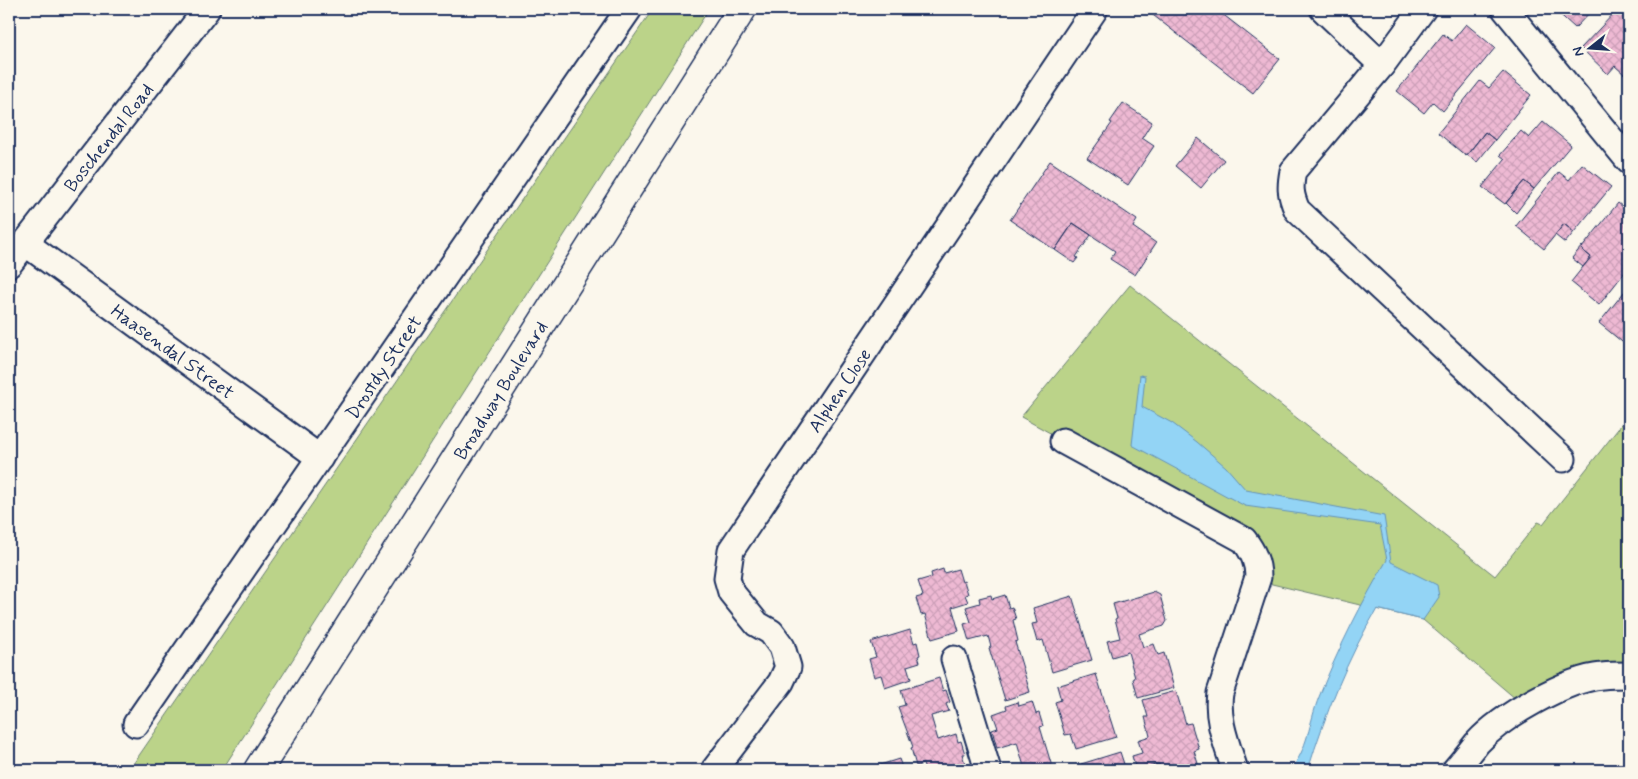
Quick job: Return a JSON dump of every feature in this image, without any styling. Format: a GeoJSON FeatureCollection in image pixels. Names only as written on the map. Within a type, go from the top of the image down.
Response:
{"type":"FeatureCollection","features":[{"type":"Feature","properties":{"kind":"main road","name":"Broadway Boulevard"},"geometry":{"type":"LineString","coordinates":[[258,770],[742,9]]}},
{"type":"Feature","properties":{"kind":"street","name":"Boschendal Road"},"geometry":{"type":"LineString","coordinates":[[9,264],[207,9]]}},
{"type":"Feature","properties":{"kind":"street","name":"Drostdy Street"},"geometry":{"type":"LineString","coordinates":[[136,724],[629,9]]}},
{"type":"Feature","properties":{"kind":"street","name":"Alphen Close"},"geometry":{"type":"LineString","coordinates":[[714,770],[781,682],[788,667],[782,647],[771,632],[757,624],[731,592],[727,578],[731,550],[1095,9]]}},
{"type":"Feature","properties":{"kind":"street"},"geometry":{"type":"LineString","coordinates":[[1323,9],[1382,65]]}},
{"type":"Feature","properties":{"kind":"street"},"geometry":{"type":"LineString","coordinates":[[1423,9],[1382,65],[1293,171],[1290,188],[1292,198],[1297,210],[1563,459]]}},
{"type":"Feature","properties":{"kind":"street"},"geometry":{"type":"LineString","coordinates":[[1505,9],[1629,161]]}},
{"type":"Feature","properties":{"kind":"street","name":"Haasendal Street"},"geometry":{"type":"LineString","coordinates":[[25,244],[320,458]]}},
{"type":"Feature","properties":{"kind":"street"},"geometry":{"type":"LineString","coordinates":[[1063,441],[1244,540],[1252,552],[1258,566],[1258,578],[1220,693],[1218,705],[1219,718],[1234,770]]}},
{"type":"Feature","properties":{"kind":"street"},"geometry":{"type":"LineString","coordinates":[[954,659],[988,770]]}},
{"type":"Feature","properties":{"kind":"street"},"geometry":{"type":"LineString","coordinates":[[1456,770],[1478,742],[1496,726],[1525,706],[1585,679],[1629,675]]}},
{"type":"Feature","properties":{"kind":"green space"},"geometry":{"type":"Polygon","coordinates":[[[653,9],[709,9],[222,770],[129,770],[653,9]]]}},
{"type":"Feature","properties":{"kind":"green space"},"geometry":{"type":"Polygon","coordinates":[[[1130,285],[1495,576],[1538,522],[1543,524],[1629,415],[1629,674],[1523,705],[1423,620],[1272,584],[1259,578],[1245,540],[1021,417],[1130,285]]]}},
{"type":"Feature","properties":{"kind":"water"},"geometry":{"type":"Polygon","coordinates":[[[1140,375],[1145,376],[1142,407],[1172,423],[1197,442],[1226,467],[1246,490],[1384,516],[1391,562],[1437,585],[1439,597],[1423,620],[1377,609],[1356,648],[1338,688],[1308,770],[1290,770],[1301,754],[1319,697],[1342,644],[1387,560],[1380,525],[1245,506],[1132,445],[1140,375]]]}},
{"type":"Feature","properties":{"kind":"building"},"geometry":{"type":"Polygon","coordinates":[[[1151,9],[1216,9],[1280,59],[1253,93],[1149,12],[1151,9]]]}},
{"type":"Feature","properties":{"kind":"building"},"geometry":{"type":"Polygon","coordinates":[[[1554,9],[1593,9],[1575,28],[1554,9]]]}},
{"type":"Feature","properties":{"kind":"building"},"geometry":{"type":"Polygon","coordinates":[[[1618,9],[1629,9],[1629,68],[1624,74],[1615,66],[1608,74],[1581,48],[1618,9]]]}},
{"type":"Feature","properties":{"kind":"building"},"geometry":{"type":"Polygon","coordinates":[[[1466,24],[1495,48],[1443,111],[1433,102],[1424,113],[1397,91],[1443,34],[1452,41],[1466,24]]]}},
{"type":"Feature","properties":{"kind":"building"},"geometry":{"type":"Polygon","coordinates":[[[1503,72],[1531,95],[1495,140],[1485,132],[1466,156],[1438,133],[1480,81],[1489,88],[1503,72]]]}},
{"type":"Feature","properties":{"kind":"building"},"geometry":{"type":"Polygon","coordinates":[[[1123,103],[1152,122],[1142,138],[1154,146],[1128,185],[1087,158],[1112,123],[1110,122],[1123,103]]]}},
{"type":"Feature","properties":{"kind":"building"},"geometry":{"type":"Polygon","coordinates":[[[1543,122],[1571,145],[1534,189],[1524,181],[1505,204],[1482,187],[1505,159],[1500,155],[1521,131],[1529,138],[1543,122]]]}},
{"type":"Feature","properties":{"kind":"building"},"geometry":{"type":"Polygon","coordinates":[[[1485,132],[1495,140],[1477,162],[1467,155],[1485,132]]]}},
{"type":"Feature","properties":{"kind":"building"},"geometry":{"type":"Polygon","coordinates":[[[1198,138],[1224,160],[1201,188],[1175,166],[1198,138]]]}},
{"type":"Feature","properties":{"kind":"building"},"geometry":{"type":"Polygon","coordinates":[[[1050,161],[1137,220],[1133,227],[1156,243],[1135,275],[1110,259],[1115,251],[1073,223],[1055,250],[1010,220],[1050,161]]]}},
{"type":"Feature","properties":{"kind":"building"},"geometry":{"type":"Polygon","coordinates":[[[1582,164],[1611,187],[1574,232],[1564,224],[1544,249],[1516,226],[1559,172],[1569,180],[1582,164]]]}},
{"type":"Feature","properties":{"kind":"building"},"geometry":{"type":"Polygon","coordinates":[[[1524,181],[1534,189],[1516,213],[1506,203],[1524,181]]]}},
{"type":"Feature","properties":{"kind":"building"},"geometry":{"type":"Polygon","coordinates":[[[1618,203],[1629,212],[1629,267],[1599,305],[1571,282],[1591,257],[1581,249],[1618,203]]]}},
{"type":"Feature","properties":{"kind":"building"},"geometry":{"type":"Polygon","coordinates":[[[1073,223],[1091,235],[1074,263],[1055,250],[1073,223]]]}},
{"type":"Feature","properties":{"kind":"building"},"geometry":{"type":"Polygon","coordinates":[[[1564,224],[1574,232],[1565,243],[1555,235],[1564,224]]]}},
{"type":"Feature","properties":{"kind":"building"},"geometry":{"type":"Polygon","coordinates":[[[1582,246],[1581,249],[1591,257],[1583,267],[1572,258],[1582,246]]]}},
{"type":"Feature","properties":{"kind":"building"},"geometry":{"type":"Polygon","coordinates":[[[1629,286],[1629,344],[1627,346],[1599,323],[1629,286]]]}},
{"type":"Feature","properties":{"kind":"building"},"geometry":{"type":"Polygon","coordinates":[[[943,569],[944,573],[958,569],[968,594],[965,595],[968,602],[952,607],[959,631],[932,639],[925,614],[921,615],[916,598],[923,596],[918,581],[932,577],[931,573],[943,569]]]}},
{"type":"Feature","properties":{"kind":"building"},"geometry":{"type":"Polygon","coordinates":[[[1154,592],[1160,595],[1167,621],[1164,626],[1139,634],[1143,647],[1154,644],[1158,655],[1164,653],[1174,688],[1138,698],[1128,652],[1112,657],[1107,641],[1120,638],[1113,604],[1154,592]]]}},
{"type":"Feature","properties":{"kind":"building"},"geometry":{"type":"Polygon","coordinates":[[[991,595],[992,599],[1005,595],[1009,608],[1012,607],[1016,619],[1013,620],[1018,641],[1015,642],[1030,692],[1005,700],[989,648],[991,647],[988,636],[969,641],[964,624],[971,622],[966,607],[980,603],[979,598],[991,595]]]}},
{"type":"Feature","properties":{"kind":"building"},"geometry":{"type":"Polygon","coordinates":[[[1072,596],[1092,660],[1052,672],[1043,640],[1037,642],[1032,624],[1037,623],[1033,608],[1072,596]]]}},
{"type":"Feature","properties":{"kind":"building"},"geometry":{"type":"Polygon","coordinates":[[[910,630],[914,643],[917,642],[920,662],[907,666],[911,679],[885,688],[881,675],[874,677],[869,659],[876,657],[871,642],[910,630]]]}},
{"type":"Feature","properties":{"kind":"building"},"geometry":{"type":"Polygon","coordinates":[[[1096,674],[1116,737],[1076,749],[1071,734],[1065,735],[1055,702],[1061,700],[1057,686],[1096,674]]]}},
{"type":"Feature","properties":{"kind":"building"},"geometry":{"type":"Polygon","coordinates":[[[939,678],[943,691],[946,690],[950,702],[946,704],[949,711],[931,716],[938,740],[956,734],[958,742],[961,741],[966,767],[956,770],[925,770],[923,764],[916,766],[911,748],[913,747],[898,707],[905,705],[901,690],[939,678]]]}},
{"type":"Feature","properties":{"kind":"building"},"geometry":{"type":"Polygon","coordinates":[[[1176,691],[1186,724],[1191,723],[1199,749],[1194,751],[1200,770],[1161,770],[1159,764],[1136,770],[1132,756],[1142,753],[1138,740],[1150,736],[1145,717],[1148,717],[1143,700],[1176,691]]]}},
{"type":"Feature","properties":{"kind":"building"},"geometry":{"type":"Polygon","coordinates":[[[1018,702],[1019,706],[1032,702],[1036,714],[1039,713],[1043,726],[1040,727],[1053,770],[1025,770],[1017,742],[997,748],[992,730],[998,728],[993,714],[1007,709],[1006,706],[1018,702]]]}},
{"type":"Feature","properties":{"kind":"building"},"geometry":{"type":"Polygon","coordinates":[[[1120,752],[1126,770],[1083,770],[1081,764],[1120,752]]]}},
{"type":"Feature","properties":{"kind":"building"},"geometry":{"type":"Polygon","coordinates":[[[899,759],[903,770],[864,770],[899,759]]]}}]}
